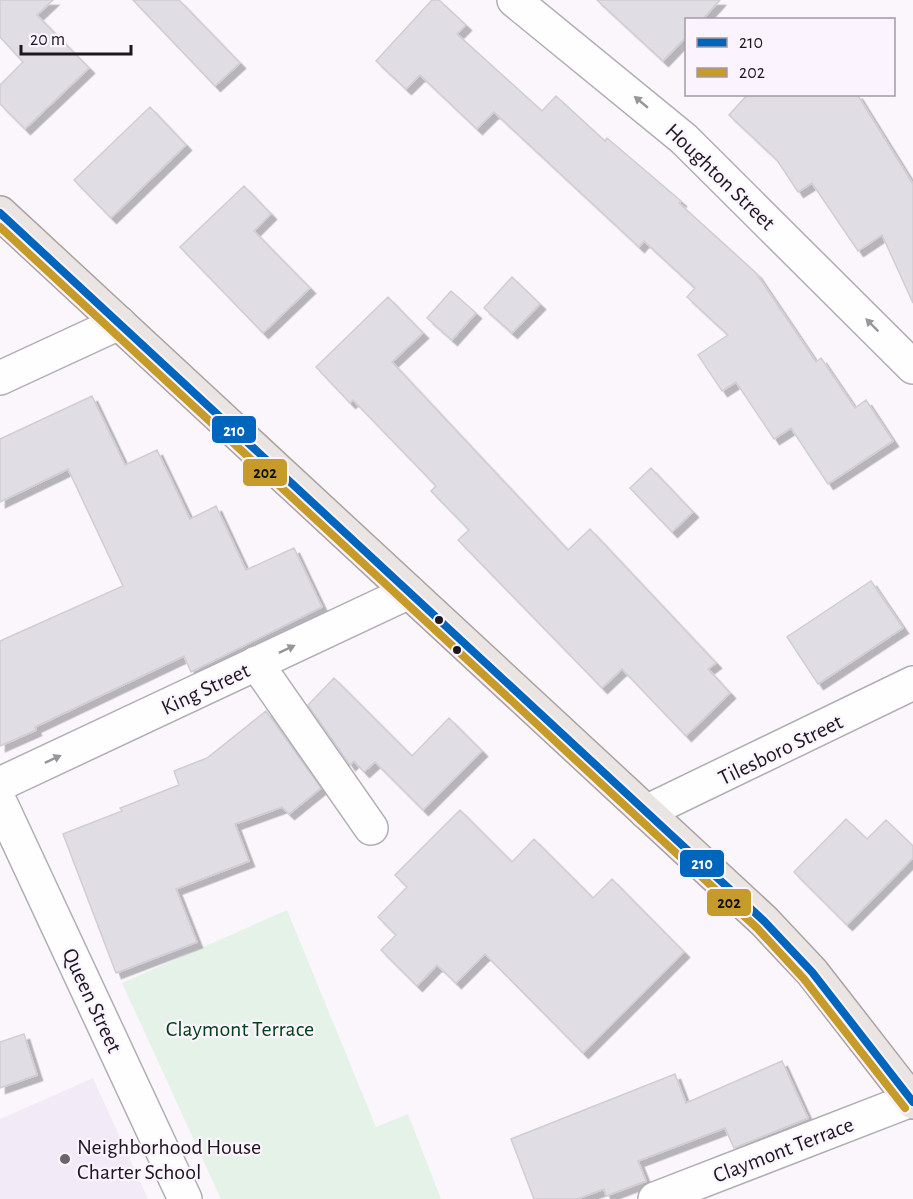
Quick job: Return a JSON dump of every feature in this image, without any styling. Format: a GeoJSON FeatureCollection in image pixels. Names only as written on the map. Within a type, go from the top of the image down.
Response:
{"type":"FeatureCollection","features":[{"type":"Feature","properties":{"kind":"main road"},"geometry":{"type":"LineString","coordinates":[[0,213],[797,954],[912,1101]]}},
{"type":"Feature","properties":{"kind":"street","name":"Houghton Street"},"geometry":{"type":"LineString","coordinates":[[514,0],[684,139],[907,352]]}},
{"type":"Feature","properties":{"kind":"street"},"geometry":{"type":"LineString","coordinates":[[0,378],[119,323]]}},
{"type":"Feature","properties":{"kind":"street","name":"King Street"},"geometry":{"type":"LineString","coordinates":[[0,784],[409,592]]}},
{"type":"Feature","properties":{"kind":"street"},"geometry":{"type":"LineString","coordinates":[[256,663],[371,828]]}},
{"type":"Feature","properties":{"kind":"street","name":"Tilesboro Street"},"geometry":{"type":"LineString","coordinates":[[646,812],[913,683]]}},
{"type":"Feature","properties":{"kind":"street","name":"Queen Street"},"geometry":{"type":"LineString","coordinates":[[0,802],[185,1199]]}},
{"type":"Feature","properties":{"kind":"street","name":"Claymont Terrace"},"geometry":{"type":"LineString","coordinates":[[655,1199],[912,1101]]}},
{"type":"Feature","properties":{"kind":"shaded area","name":"Neighborhood House Charter School"},"geometry":{"type":"Polygon","coordinates":[[[93,1078],[148,1199],[0,1199],[0,1119],[93,1078]]]}},
{"type":"Feature","properties":{"kind":"green space","name":"Claymont Terrace"},"geometry":{"type":"Polygon","coordinates":[[[287,910],[376,1127],[408,1114],[441,1199],[221,1199],[122,983],[287,910]]]}},
{"type":"Feature","properties":{"kind":"building"},"geometry":{"type":"Polygon","coordinates":[[[0,0],[53,0],[37,15],[89,68],[25,129],[0,104],[0,85],[23,62],[0,37],[0,0]]]}},
{"type":"Feature","properties":{"kind":"building"},"geometry":{"type":"Polygon","coordinates":[[[133,0],[179,0],[240,63],[215,86],[133,0]]]}},
{"type":"Feature","properties":{"kind":"building"},"geometry":{"type":"Polygon","coordinates":[[[432,0],[439,0],[466,25],[457,34],[542,111],[556,96],[605,141],[607,138],[681,201],[679,203],[756,273],[816,362],[821,358],[855,408],[866,400],[893,441],[828,484],[791,428],[774,439],[736,382],[722,391],[698,355],[728,335],[687,297],[695,288],[644,241],[639,247],[494,112],[477,129],[420,75],[406,89],[376,61],[432,0]]]}},
{"type":"Feature","properties":{"kind":"building"},"geometry":{"type":"Polygon","coordinates":[[[597,0],[720,0],[704,18],[685,18],[685,38],[663,61],[597,0]]]}},
{"type":"Feature","properties":{"kind":"building"},"geometry":{"type":"Polygon","coordinates":[[[746,96],[858,96],[913,184],[913,303],[882,235],[858,251],[812,183],[798,192],[777,160],[729,115],[746,96]]]}},
{"type":"Feature","properties":{"kind":"building"},"geometry":{"type":"Polygon","coordinates":[[[150,107],[186,145],[111,218],[74,180],[150,107]]]}},
{"type":"Feature","properties":{"kind":"building"},"geometry":{"type":"Polygon","coordinates":[[[244,186],[271,214],[254,231],[310,288],[263,333],[180,247],[244,186]]]}},
{"type":"Feature","properties":{"kind":"building"},"geometry":{"type":"Polygon","coordinates":[[[512,277],[540,304],[512,333],[484,308],[512,277]]]}},
{"type":"Feature","properties":{"kind":"building"},"geometry":{"type":"Polygon","coordinates":[[[451,291],[476,313],[452,340],[427,318],[451,291]]]}},
{"type":"Feature","properties":{"kind":"building"},"geometry":{"type":"Polygon","coordinates":[[[388,297],[423,333],[392,362],[568,550],[590,529],[716,663],[708,669],[730,693],[686,736],[622,669],[602,688],[458,540],[469,530],[431,491],[436,486],[353,400],[350,403],[316,367],[388,297]]]}},
{"type":"Feature","properties":{"kind":"building"},"geometry":{"type":"Polygon","coordinates":[[[92,396],[125,465],[157,450],[190,519],[216,506],[246,570],[294,548],[322,607],[191,672],[184,656],[0,746],[0,641],[123,586],[68,469],[0,502],[0,439],[92,396]]]}},
{"type":"Feature","properties":{"kind":"building"},"geometry":{"type":"Polygon","coordinates":[[[651,468],[693,512],[672,532],[630,488],[651,468]]]}},
{"type":"Feature","properties":{"kind":"building"},"geometry":{"type":"Polygon","coordinates":[[[871,581],[903,628],[818,684],[787,637],[871,581]]]}},
{"type":"Feature","properties":{"kind":"building"},"geometry":{"type":"Polygon","coordinates":[[[334,678],[412,756],[449,718],[482,751],[423,810],[375,762],[364,772],[354,761],[350,765],[308,705],[334,678]]]}},
{"type":"Feature","properties":{"kind":"building"},"geometry":{"type":"Polygon","coordinates":[[[266,711],[321,788],[289,814],[282,807],[235,824],[249,861],[176,889],[197,942],[116,973],[63,834],[179,785],[174,771],[207,758],[266,711]]]}},
{"type":"Feature","properties":{"kind":"building"},"geometry":{"type":"Polygon","coordinates":[[[460,810],[512,862],[534,839],[593,898],[612,879],[684,952],[583,1053],[485,954],[456,983],[437,965],[417,986],[381,950],[396,935],[378,917],[407,887],[395,875],[460,810]]]}},
{"type":"Feature","properties":{"kind":"building"},"geometry":{"type":"Polygon","coordinates":[[[846,819],[867,839],[886,820],[913,846],[913,858],[847,925],[794,872],[846,819]]]}},
{"type":"Feature","properties":{"kind":"building"},"geometry":{"type":"Polygon","coordinates":[[[24,1034],[37,1075],[0,1088],[0,1042],[24,1034]]]}},
{"type":"Feature","properties":{"kind":"building"},"geometry":{"type":"Polygon","coordinates":[[[782,1061],[808,1118],[734,1148],[725,1128],[638,1161],[646,1181],[606,1196],[604,1189],[577,1199],[534,1199],[511,1139],[675,1074],[686,1103],[782,1061]]]}},
{"type":"Feature","properties":{"kind":"transit line","name":"210"},"geometry":{"type":"LineString","coordinates":[[0,213],[764,921],[812,972],[913,1102]]}},
{"type":"Feature","properties":{"kind":"transit line","name":"202"},"geometry":{"type":"LineString","coordinates":[[0,227],[757,928],[804,979],[905,1108]]}},
{"type":"Feature","properties":{"kind":"place","name":"Neighborhood House Charter School"},"geometry":{"type":"Point","coordinates":[65,1159]}}]}
